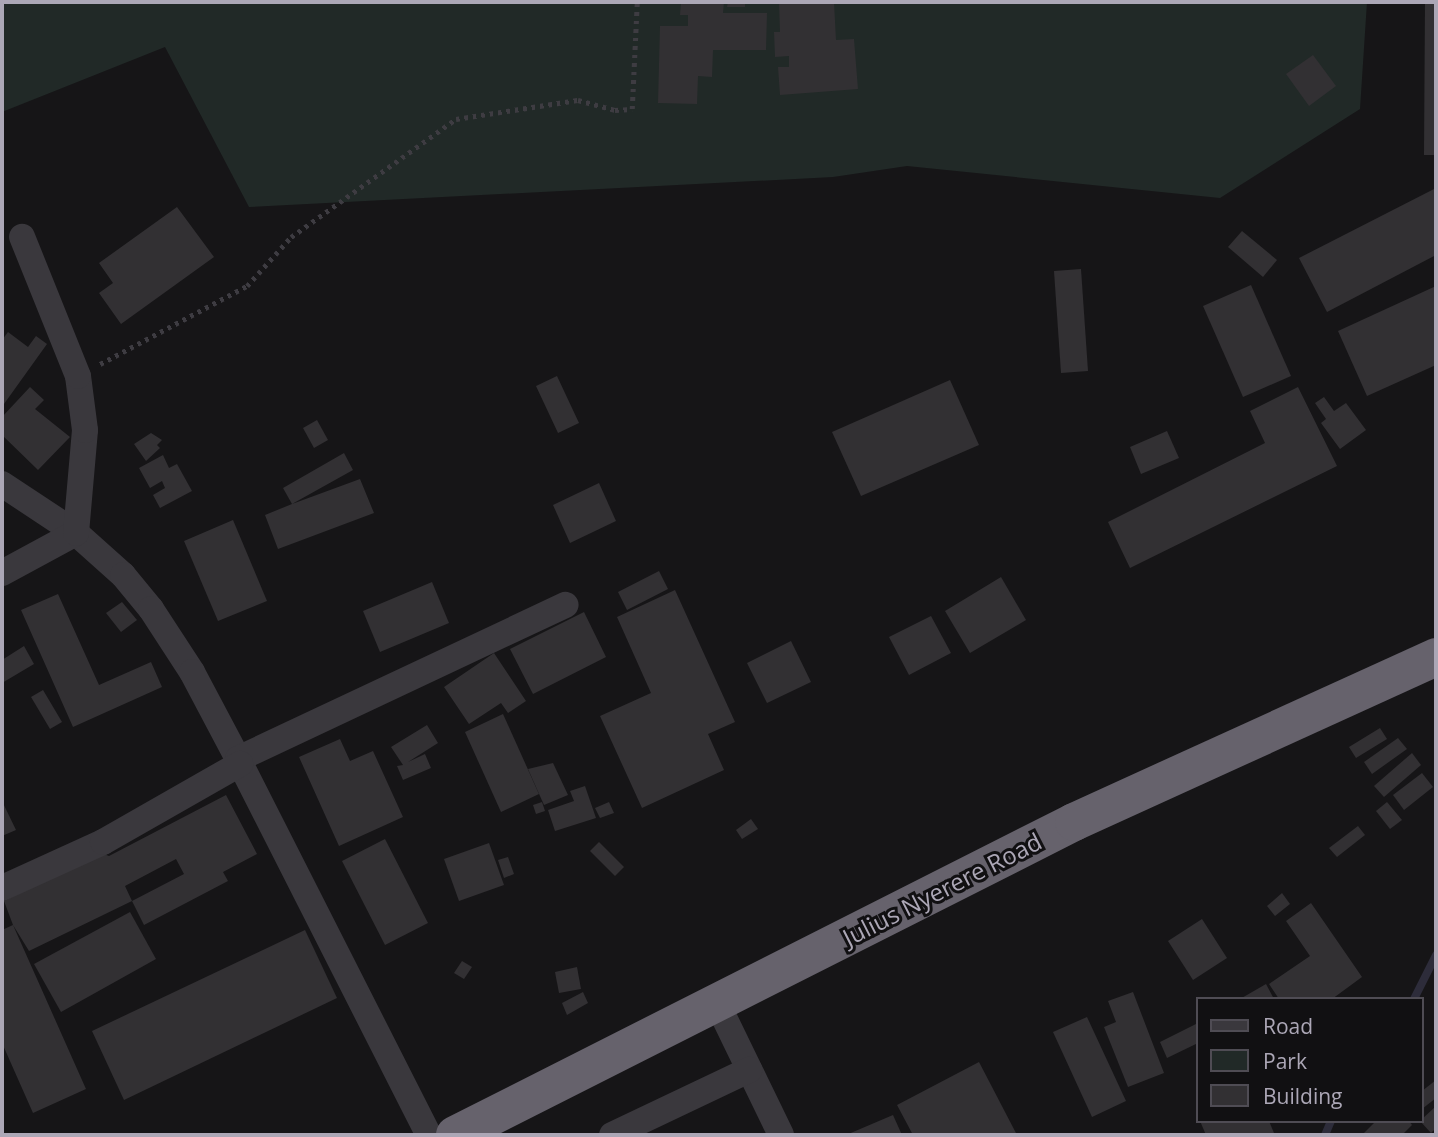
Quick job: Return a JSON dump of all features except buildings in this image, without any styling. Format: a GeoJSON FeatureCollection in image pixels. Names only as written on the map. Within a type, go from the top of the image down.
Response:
{"type":"FeatureCollection","features":[{"type":"Feature","properties":{"kind":"highway","name":"Julius Nyerere Road"},"geometry":{"type":"LineString","coordinates":[[455,1135],[718,1005],[1086,816],[1436,657]]}},
{"type":"Feature","properties":{"kind":"street"},"geometry":{"type":"LineString","coordinates":[[23,237],[78,376],[85,430],[76,533]]}},
{"type":"Feature","properties":{"kind":"street"},"geometry":{"type":"LineString","coordinates":[[2,484],[76,533],[122,575],[151,609],[192,672],[429,1135]]}},
{"type":"Feature","properties":{"kind":"street"},"geometry":{"type":"LineString","coordinates":[[2,573],[76,533]]}},
{"type":"Feature","properties":{"kind":"street"},"geometry":{"type":"LineString","coordinates":[[2,888],[103,842],[239,761],[566,605]]}},
{"type":"Feature","properties":{"kind":"street"},"geometry":{"type":"LineString","coordinates":[[718,1005],[780,1135]]}},
{"type":"Feature","properties":{"kind":"street"},"geometry":{"type":"LineString","coordinates":[[612,1135],[749,1070]]}},
{"type":"Feature","properties":{"kind":"path"},"geometry":{"type":"LineString","coordinates":[[78,376],[247,286],[291,237],[456,119],[578,100],[615,110],[632,109],[637,2]]}},
{"type":"Feature","properties":{"kind":"green space"},"geometry":{"type":"Polygon","coordinates":[[[2,2],[1367,2],[1360,109],[1220,198],[907,166],[833,177],[249,207],[165,47],[2,112],[2,2]]]}},
{"type":"Feature","properties":{"kind":"waterway"},"geometry":{"type":"LineString","coordinates":[[1415,997],[1436,955]]}},
{"type":"Feature","properties":{"kind":"waterway"},"geometry":{"type":"LineString","coordinates":[[1325,1135],[1330,1123]]}}]}
